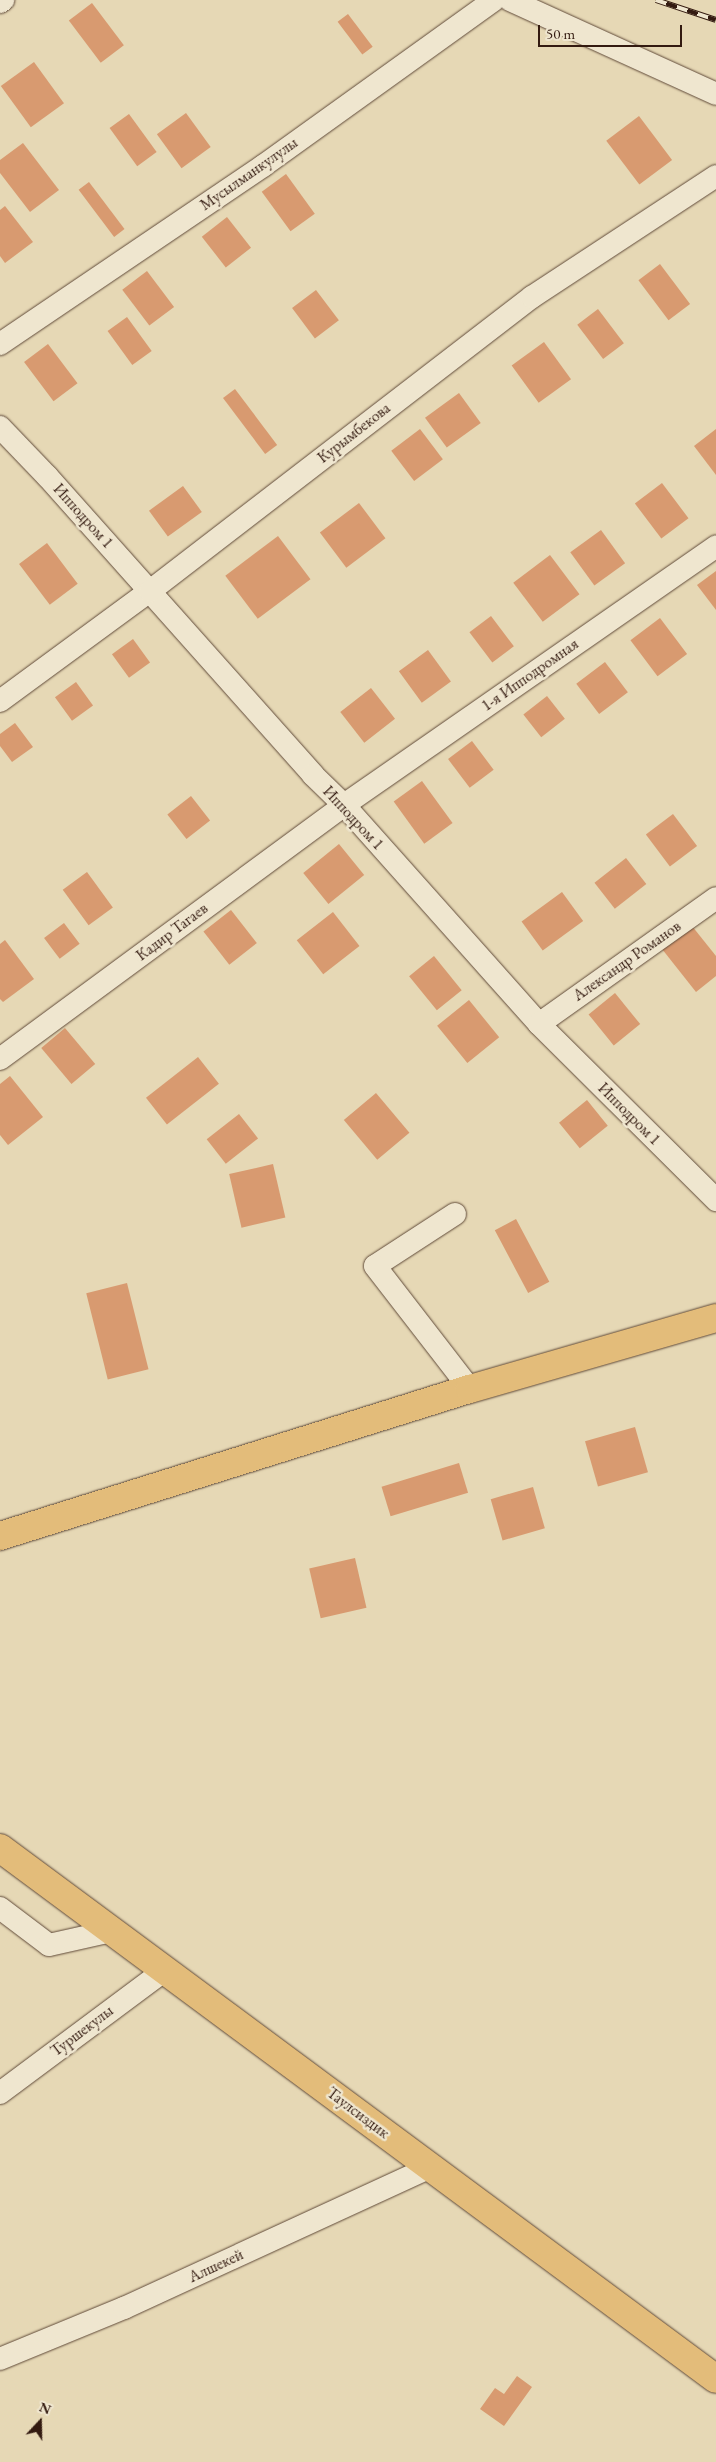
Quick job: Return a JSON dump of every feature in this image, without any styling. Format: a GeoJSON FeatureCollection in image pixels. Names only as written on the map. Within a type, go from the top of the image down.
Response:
{"type":"FeatureCollection","features":[{"type":"Feature","properties":{"kind":"main road"},"geometry":{"type":"LineString","coordinates":[[0,1536],[470,1389],[716,1318]]}},
{"type":"Feature","properties":{"kind":"main road","name":"Таулсиздик"},"geometry":{"type":"LineString","coordinates":[[0,1848],[716,2379]]}},
{"type":"Feature","properties":{"kind":"street","name":"Мусылманкулулы"},"geometry":{"type":"LineString","coordinates":[[0,344],[263,166],[494,0]]}},
{"type":"Feature","properties":{"kind":"street"},"geometry":{"type":"LineString","coordinates":[[510,0],[716,94]]}},
{"type":"Feature","properties":{"kind":"street","name":"Курымбекова"},"geometry":{"type":"LineString","coordinates":[[0,701],[150,591],[532,297],[716,176]]}},
{"type":"Feature","properties":{"kind":"street","name":"Ипподром 1"},"geometry":{"type":"LineString","coordinates":[[0,427],[150,591],[313,776],[344,805],[539,1024],[716,1200]]}},
{"type":"Feature","properties":{"kind":"street","name":"1-я Ипподромная"},"geometry":{"type":"LineString","coordinates":[[344,805],[716,546]]}},
{"type":"Feature","properties":{"kind":"street","name":"Кадир Тагаев"},"geometry":{"type":"LineString","coordinates":[[0,1059],[344,805]]}},
{"type":"Feature","properties":{"kind":"street","name":"Александр Романов"},"geometry":{"type":"LineString","coordinates":[[539,1024],[716,898]]}},
{"type":"Feature","properties":{"kind":"street"},"geometry":{"type":"LineString","coordinates":[[455,1214],[375,1266],[470,1389]]}},
{"type":"Feature","properties":{"kind":"street"},"geometry":{"type":"LineString","coordinates":[[0,1908],[48,1945],[111,1930]]}},
{"type":"Feature","properties":{"kind":"street","name":"Туршекулы"},"geometry":{"type":"LineString","coordinates":[[0,2093],[164,1970]]}},
{"type":"Feature","properties":{"kind":"street","name":"Алшекей"},"geometry":{"type":"LineString","coordinates":[[0,2359],[124,2308],[431,2167]]}},
{"type":"Feature","properties":{"kind":"building"},"geometry":{"type":"Polygon","coordinates":[[[92,3],[124,45],[101,63],[69,20],[92,3]]]}},
{"type":"Feature","properties":{"kind":"building"},"geometry":{"type":"Polygon","coordinates":[[[348,14],[373,47],[362,55],[338,22],[348,14]]]}},
{"type":"Feature","properties":{"kind":"building"},"geometry":{"type":"Polygon","coordinates":[[[34,62],[64,103],[31,127],[1,86],[34,62]]]}},
{"type":"Feature","properties":{"kind":"building"},"geometry":{"type":"Polygon","coordinates":[[[186,113],[211,147],[182,168],[157,134],[186,113]]]}},
{"type":"Feature","properties":{"kind":"building"},"geometry":{"type":"Polygon","coordinates":[[[129,114],[157,152],[137,166],[110,128],[129,114]]]}},
{"type":"Feature","properties":{"kind":"building"},"geometry":{"type":"Polygon","coordinates":[[[639,116],[672,160],[639,185],[606,141],[639,116]]]}},
{"type":"Feature","properties":{"kind":"building"},"geometry":{"type":"Polygon","coordinates":[[[23,143],[59,190],[30,212],[0,173],[0,160],[23,143]]]}},
{"type":"Feature","properties":{"kind":"building"},"geometry":{"type":"Polygon","coordinates":[[[286,174],[315,214],[291,231],[262,192],[286,174]]]}},
{"type":"Feature","properties":{"kind":"building"},"geometry":{"type":"Polygon","coordinates":[[[89,182],[125,229],[114,237],[79,190],[89,182]]]}},
{"type":"Feature","properties":{"kind":"building"},"geometry":{"type":"Polygon","coordinates":[[[5,206],[33,242],[5,263],[0,256],[0,210],[5,206]]]}},
{"type":"Feature","properties":{"kind":"building"},"geometry":{"type":"Polygon","coordinates":[[[227,217],[251,248],[226,267],[202,237],[227,217]]]}},
{"type":"Feature","properties":{"kind":"building"},"geometry":{"type":"Polygon","coordinates":[[[660,264],[690,304],[669,320],[638,280],[660,264]]]}},
{"type":"Feature","properties":{"kind":"building"},"geometry":{"type":"Polygon","coordinates":[[[147,271],[174,307],[149,326],[122,290],[147,271]]]}},
{"type":"Feature","properties":{"kind":"building"},"geometry":{"type":"Polygon","coordinates":[[[316,290],[339,320],[315,338],[292,308],[316,290]]]}},
{"type":"Feature","properties":{"kind":"building"},"geometry":{"type":"Polygon","coordinates":[[[598,309],[624,343],[603,359],[577,325],[598,309]]]}},
{"type":"Feature","properties":{"kind":"building"},"geometry":{"type":"Polygon","coordinates":[[[127,317],[152,351],[132,365],[108,331],[127,317]]]}},
{"type":"Feature","properties":{"kind":"building"},"geometry":{"type":"Polygon","coordinates":[[[544,342],[571,379],[539,403],[512,366],[544,342]]]}},
{"type":"Feature","properties":{"kind":"building"},"geometry":{"type":"Polygon","coordinates":[[[48,344],[77,383],[54,401],[24,362],[48,344]]]}},
{"type":"Feature","properties":{"kind":"building"},"geometry":{"type":"Polygon","coordinates":[[[235,389],[277,445],[265,454],[223,398],[235,389]]]}},
{"type":"Feature","properties":{"kind":"building"},"geometry":{"type":"Polygon","coordinates":[[[459,393],[481,423],[447,448],[425,418],[459,393]]]}},
{"type":"Feature","properties":{"kind":"building"},"geometry":{"type":"Polygon","coordinates":[[[420,429],[443,459],[414,481],[391,451],[420,429]]]}},
{"type":"Feature","properties":{"kind":"building"},"geometry":{"type":"Polygon","coordinates":[[[716,429],[716,475],[694,446],[716,429]]]}},
{"type":"Feature","properties":{"kind":"building"},"geometry":{"type":"Polygon","coordinates":[[[662,483],[688,518],[661,539],[635,503],[662,483]]]}},
{"type":"Feature","properties":{"kind":"building"},"geometry":{"type":"Polygon","coordinates":[[[183,486],[202,512],[168,537],[149,511],[183,486]]]}},
{"type":"Feature","properties":{"kind":"building"},"geometry":{"type":"Polygon","coordinates":[[[359,503],[385,538],[346,568],[320,532],[359,503]]]}},
{"type":"Feature","properties":{"kind":"building"},"geometry":{"type":"Polygon","coordinates":[[[601,530],[625,563],[594,586],[570,552],[601,530]]]}},
{"type":"Feature","properties":{"kind":"building"},"geometry":{"type":"Polygon","coordinates":[[[278,536],[310,579],[258,619],[225,576],[278,536]]]}},
{"type":"Feature","properties":{"kind":"building"},"geometry":{"type":"Polygon","coordinates":[[[47,543],[78,584],[50,605],[19,564],[47,543]]]}},
{"type":"Feature","properties":{"kind":"building"},"geometry":{"type":"Polygon","coordinates":[[[550,555],[579,594],[543,622],[513,583],[550,555]]]}},
{"type":"Feature","properties":{"kind":"building"},"geometry":{"type":"Polygon","coordinates":[[[716,571],[716,610],[697,585],[716,571]]]}},
{"type":"Feature","properties":{"kind":"building"},"geometry":{"type":"Polygon","coordinates":[[[491,616],[514,646],[492,663],[469,632],[491,616]]]}},
{"type":"Feature","properties":{"kind":"building"},"geometry":{"type":"Polygon","coordinates":[[[660,618],[687,654],[658,676],[630,640],[660,618]]]}},
{"type":"Feature","properties":{"kind":"building"},"geometry":{"type":"Polygon","coordinates":[[[133,639],[150,662],[129,678],[112,654],[133,639]]]}},
{"type":"Feature","properties":{"kind":"building"},"geometry":{"type":"Polygon","coordinates":[[[428,650],[451,682],[422,703],[399,671],[428,650]]]}},
{"type":"Feature","properties":{"kind":"building"},"geometry":{"type":"Polygon","coordinates":[[[605,662],[628,692],[599,714],[576,684],[605,662]]]}},
{"type":"Feature","properties":{"kind":"building"},"geometry":{"type":"Polygon","coordinates":[[[76,682],[93,705],[72,721],[55,697],[76,682]]]}},
{"type":"Feature","properties":{"kind":"building"},"geometry":{"type":"Polygon","coordinates":[[[371,688],[395,719],[364,743],[340,712],[371,688]]]}},
{"type":"Feature","properties":{"kind":"building"},"geometry":{"type":"Polygon","coordinates":[[[547,696],[565,719],[541,737],[523,714],[547,696]]]}},
{"type":"Feature","properties":{"kind":"building"},"geometry":{"type":"Polygon","coordinates":[[[15,723],[33,747],[12,762],[0,746],[0,734],[15,723]]]}},
{"type":"Feature","properties":{"kind":"building"},"geometry":{"type":"Polygon","coordinates":[[[472,741],[494,770],[470,788],[448,759],[472,741]]]}},
{"type":"Feature","properties":{"kind":"building"},"geometry":{"type":"Polygon","coordinates":[[[422,781],[453,823],[424,844],[394,802],[422,781]]]}},
{"type":"Feature","properties":{"kind":"building"},"geometry":{"type":"Polygon","coordinates":[[[191,796],[210,820],[186,839],[167,814],[191,796]]]}},
{"type":"Feature","properties":{"kind":"building"},"geometry":{"type":"Polygon","coordinates":[[[673,814],[697,846],[670,866],[646,834],[673,814]]]}},
{"type":"Feature","properties":{"kind":"building"},"geometry":{"type":"Polygon","coordinates":[[[339,844],[364,875],[328,904],[303,873],[339,844]]]}},
{"type":"Feature","properties":{"kind":"building"},"geometry":{"type":"Polygon","coordinates":[[[626,858],[646,884],[615,909],[594,883],[626,858]]]}},
{"type":"Feature","properties":{"kind":"building"},"geometry":{"type":"Polygon","coordinates":[[[87,872],[113,908],[89,925],[63,890],[87,872]]]}},
{"type":"Feature","properties":{"kind":"building"},"geometry":{"type":"Polygon","coordinates":[[[562,892],[583,921],[543,951],[522,921],[562,892]]]}},
{"type":"Feature","properties":{"kind":"building"},"geometry":{"type":"Polygon","coordinates":[[[231,910],[257,943],[229,965],[203,932],[231,910]]]}},
{"type":"Feature","properties":{"kind":"building"},"geometry":{"type":"Polygon","coordinates":[[[333,912],[359,946],[323,974],[297,940],[333,912]]]}},
{"type":"Feature","properties":{"kind":"building"},"geometry":{"type":"Polygon","coordinates":[[[64,923],[80,944],[60,959],[44,938],[64,923]]]}},
{"type":"Feature","properties":{"kind":"building"},"geometry":{"type":"Polygon","coordinates":[[[692,926],[716,956],[716,976],[696,992],[662,949],[692,926]]]}},
{"type":"Feature","properties":{"kind":"building"},"geometry":{"type":"Polygon","coordinates":[[[5,940],[34,979],[3,1002],[0,999],[0,944],[5,940]]]}},
{"type":"Feature","properties":{"kind":"building"},"geometry":{"type":"Polygon","coordinates":[[[434,956],[462,990],[437,1010],[409,976],[434,956]]]}},
{"type":"Feature","properties":{"kind":"building"},"geometry":{"type":"Polygon","coordinates":[[[615,993],[640,1024],[614,1045],[589,1014],[615,993]]]}},
{"type":"Feature","properties":{"kind":"building"},"geometry":{"type":"Polygon","coordinates":[[[469,1000],[499,1037],[467,1063],[437,1026],[469,1000]]]}},
{"type":"Feature","properties":{"kind":"building"},"geometry":{"type":"Polygon","coordinates":[[[65,1028],[95,1064],[71,1084],[41,1048],[65,1028]]]}},
{"type":"Feature","properties":{"kind":"building"},"geometry":{"type":"Polygon","coordinates":[[[198,1057],[219,1084],[167,1124],[146,1098],[198,1057]]]}},
{"type":"Feature","properties":{"kind":"building"},"geometry":{"type":"Polygon","coordinates":[[[10,1076],[43,1117],[8,1145],[0,1135],[0,1084],[10,1076]]]}},
{"type":"Feature","properties":{"kind":"building"},"geometry":{"type":"Polygon","coordinates":[[[376,1093],[409,1133],[377,1160],[344,1120],[376,1093]]]}},
{"type":"Feature","properties":{"kind":"building"},"geometry":{"type":"Polygon","coordinates":[[[587,1100],[608,1126],[580,1148],[559,1123],[587,1100]]]}},
{"type":"Feature","properties":{"kind":"building"},"geometry":{"type":"Polygon","coordinates":[[[239,1114],[258,1138],[226,1164],[207,1139],[239,1114]]]}},
{"type":"Feature","properties":{"kind":"building"},"geometry":{"type":"Polygon","coordinates":[[[273,1164],[285,1218],[242,1228],[229,1174],[273,1164]]]}},
{"type":"Feature","properties":{"kind":"building"},"geometry":{"type":"Polygon","coordinates":[[[516,1219],[549,1282],[528,1293],[495,1230],[516,1219]]]}},
{"type":"Feature","properties":{"kind":"building"},"geometry":{"type":"Polygon","coordinates":[[[127,1283],[149,1369],[108,1380],[86,1293],[127,1283]]]}},
{"type":"Feature","properties":{"kind":"building"},"geometry":{"type":"Polygon","coordinates":[[[635,1427],[648,1472],[598,1487],[585,1441],[635,1427]]]}},
{"type":"Feature","properties":{"kind":"building"},"geometry":{"type":"Polygon","coordinates":[[[459,1463],[468,1493],[391,1516],[382,1487],[459,1463]]]}},
{"type":"Feature","properties":{"kind":"building"},"geometry":{"type":"Polygon","coordinates":[[[533,1487],[545,1528],[503,1540],[491,1499],[533,1487]]]}},
{"type":"Feature","properties":{"kind":"building"},"geometry":{"type":"Polygon","coordinates":[[[355,1558],[366,1608],[321,1618],[309,1569],[355,1558]]]}},
{"type":"Feature","properties":{"kind":"building"},"geometry":{"type":"Polygon","coordinates":[[[517,2376],[532,2387],[504,2426],[480,2409],[495,2388],[504,2394],[517,2376]]]}},
{"type":"Feature","properties":{"kind":"railway"},"geometry":{"type":"LineString","coordinates":[[656,0],[716,20]]}}]}
